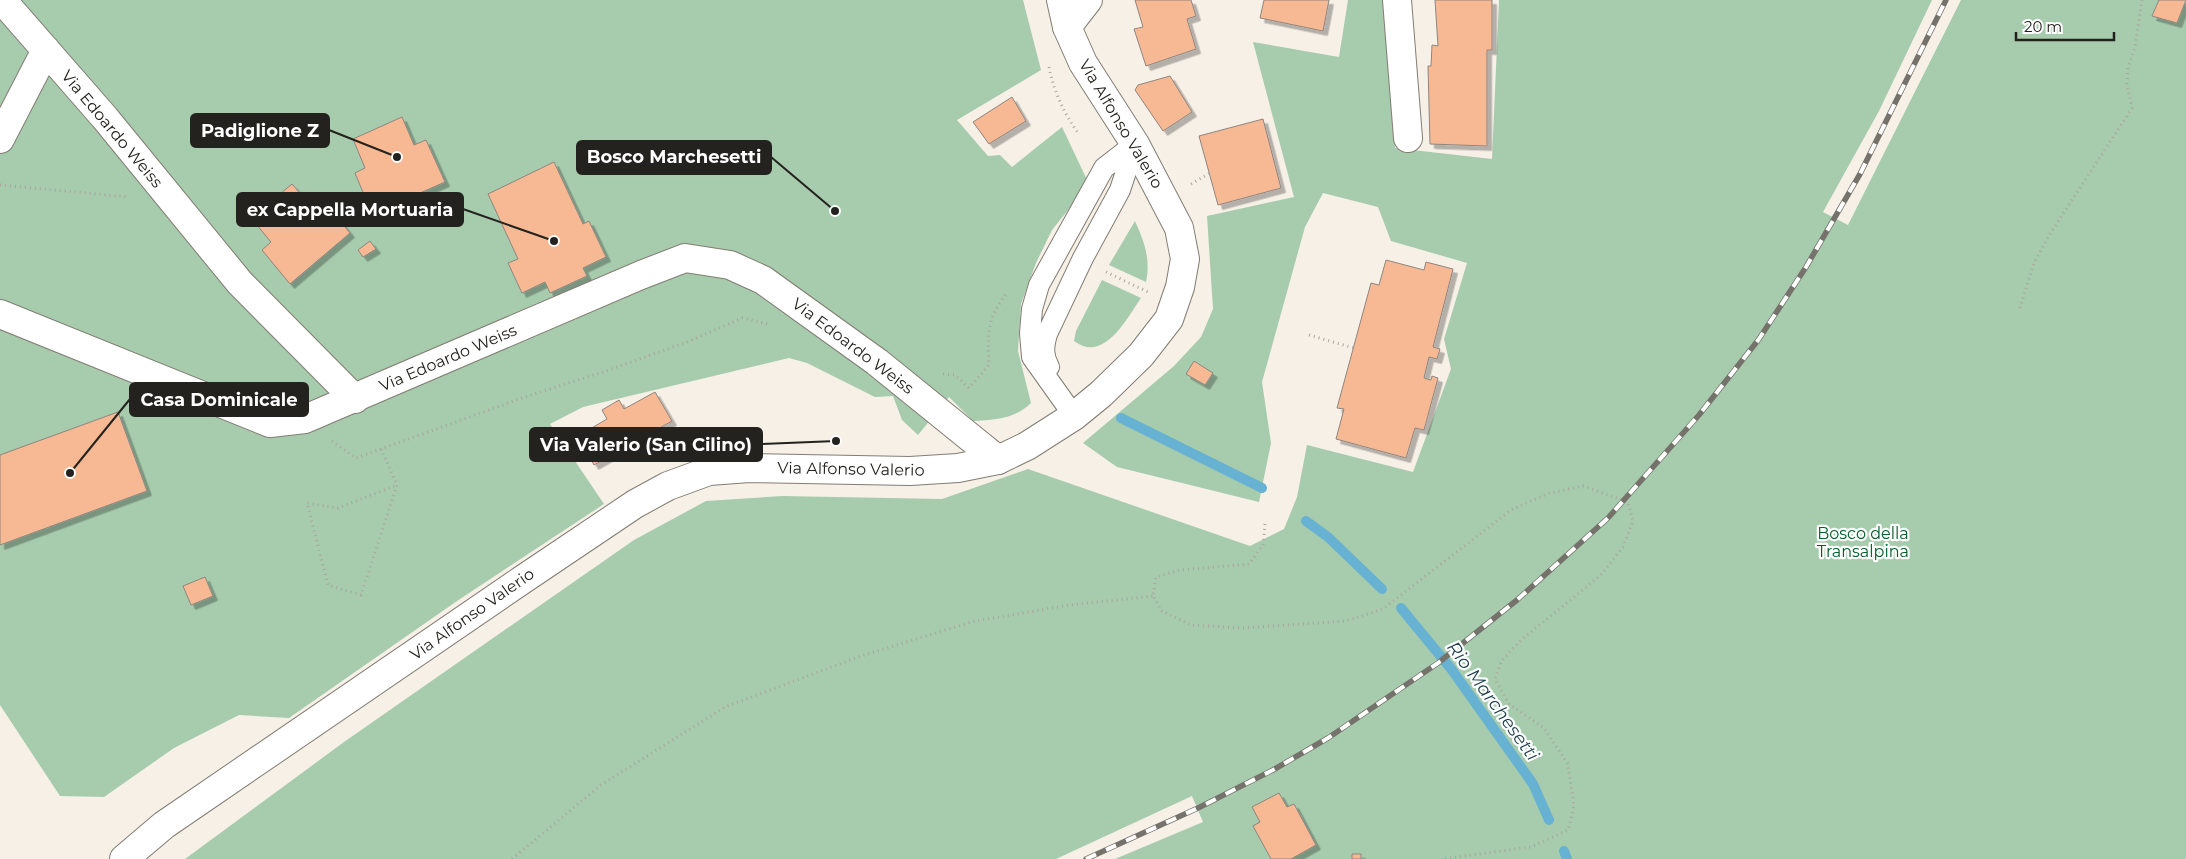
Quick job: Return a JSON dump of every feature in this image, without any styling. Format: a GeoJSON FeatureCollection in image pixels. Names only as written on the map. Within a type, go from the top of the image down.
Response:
{"type":"FeatureCollection","features":[{"type":"Feature","properties":{"kind":"street","name":"Via Edoardo Weiss"},"geometry":{"type":"LineString","coordinates":[[2,0],[105,118],[240,283],[355,399],[641,275],[685,258],[730,265],[763,280],[877,362],[998,460]]}},
{"type":"Feature","properties":{"kind":"street","name":"Via Alfonso Valerio"},"geometry":{"type":"LineString","coordinates":[[124,859],[164,825],[522,580],[635,504],[668,486],[709,471],[749,468],[910,471],[958,468],[998,460],[1027,446],[1074,416],[1101,394],[1141,355],[1169,319],[1180,287],[1184,259],[1179,228],[1135,144],[1088,70],[1067,28],[1061,0]]}},
{"type":"Feature","properties":{"kind":"street"},"geometry":{"type":"LineString","coordinates":[[1067,28],[1088,0]]}},
{"type":"Feature","properties":{"kind":"street"},"geometry":{"type":"LineString","coordinates":[[1397,0],[1408,138]]}},
{"type":"Feature","properties":{"kind":"street"},"geometry":{"type":"LineString","coordinates":[[0,139],[46,50]]}},
{"type":"Feature","properties":{"kind":"street"},"geometry":{"type":"LineString","coordinates":[[0,314],[270,423],[304,420],[355,399]]}},
{"type":"Feature","properties":{"kind":"lane"},"geometry":{"type":"LineString","coordinates":[[1074,416],[1032,357],[1030,333],[1032,309],[1039,285],[1104,168],[1135,144]]}},
{"type":"Feature","properties":{"kind":"lane"},"geometry":{"type":"LineString","coordinates":[[1074,416],[1044,358],[1044,344],[1076,274],[1120,190],[1135,144]]}},
{"type":"Feature","properties":{"kind":"path"},"geometry":{"type":"LineString","coordinates":[[2020,308],[2034,263],[2048,238],[2132,108],[2127,84],[2128,68],[2135,47],[2142,0]]}},
{"type":"Feature","properties":{"kind":"path"},"geometry":{"type":"LineString","coordinates":[[1190,184],[1210,173]]}},
{"type":"Feature","properties":{"kind":"path"},"geometry":{"type":"LineString","coordinates":[[0,185],[172,201]]}},
{"type":"Feature","properties":{"kind":"path"},"geometry":{"type":"LineString","coordinates":[[1100,270],[1148,292]]}},
{"type":"Feature","properties":{"kind":"path"},"geometry":{"type":"LineString","coordinates":[[962,382],[969,388],[989,365],[988,341],[992,315],[1012,288]]}},
{"type":"Feature","properties":{"kind":"path"},"geometry":{"type":"LineString","coordinates":[[346,452],[356,458],[525,397],[687,342],[742,318],[771,324]]}},
{"type":"Feature","properties":{"kind":"path"},"geometry":{"type":"LineString","coordinates":[[1309,335],[1354,348]]}},
{"type":"Feature","properties":{"kind":"path"},"geometry":{"type":"LineString","coordinates":[[381,449],[397,485],[361,596],[328,585],[308,503],[338,508],[397,485]]}},
{"type":"Feature","properties":{"kind":"path"},"geometry":{"type":"LineString","coordinates":[[1265,524],[1263,545],[1249,564],[1180,570],[1156,577],[1153,596],[1162,611],[1191,625],[1243,628],[1346,621],[1384,609],[1511,510],[1547,494],[1583,486],[1628,502],[1633,521],[1624,547],[1600,576],[1522,639],[1502,660],[1495,680],[1509,704],[1544,728],[1568,764],[1574,806],[1568,830],[1531,848],[1441,859]]}},
{"type":"Feature","properties":{"kind":"path"},"geometry":{"type":"LineString","coordinates":[[512,859],[601,785],[725,707],[861,656],[975,621],[1070,605],[1153,596]]}},
{"type":"Feature","properties":{"kind":"green space"},"geometry":{"type":"Polygon","coordinates":[[[0,0],[1023,0],[1041,70],[957,120],[988,156],[1000,155],[1012,167],[1062,127],[1089,184],[1052,230],[1036,263],[1021,304],[1018,351],[1031,403],[1011,415],[996,419],[973,421],[949,397],[918,435],[902,420],[893,396],[875,397],[807,363],[789,358],[583,407],[550,424],[604,504],[457,601],[289,718],[239,715],[174,748],[104,797],[60,796],[0,705],[0,0]]]}},
{"type":"Feature","properties":{"kind":"green space","name":"Bosco della Transalpina"},"geometry":{"type":"Polygon","coordinates":[[[1348,0],[1386,0],[1395,148],[1492,159],[1499,0],[1932,0],[1879,111],[1823,212],[1848,225],[1961,0],[2186,0],[2186,859],[1115,859],[1203,822],[1192,796],[1056,859],[185,859],[344,742],[634,540],[706,501],[782,496],[942,499],[1028,469],[1250,546],[1284,529],[1297,497],[1307,445],[1413,472],[1451,369],[1444,339],[1467,263],[1391,241],[1378,207],[1323,193],[1305,227],[1262,382],[1271,443],[1259,502],[1117,467],[1083,443],[1174,366],[1201,337],[1213,309],[1207,216],[1294,197],[1253,42],[1339,57],[1348,0]]]}},
{"type":"Feature","properties":{"kind":"green space"},"geometry":{"type":"Polygon","coordinates":[[[1135,221],[1146,250],[1148,266],[1146,282],[1109,265],[1135,221]]]}},
{"type":"Feature","properties":{"kind":"green space"},"geometry":{"type":"Polygon","coordinates":[[[1102,280],[1141,298],[1114,336],[1105,343],[1095,347],[1085,347],[1074,341],[1076,331],[1102,280]]]}},
{"type":"Feature","properties":{"kind":"building"},"geometry":{"type":"Polygon","coordinates":[[[1135,0],[1191,0],[1196,16],[1187,19],[1196,49],[1146,66],[1134,29],[1143,27],[1135,0]]]}},
{"type":"Feature","properties":{"kind":"building"},"geometry":{"type":"Polygon","coordinates":[[[1264,0],[1329,0],[1323,31],[1260,18],[1264,0]]]}},
{"type":"Feature","properties":{"kind":"building"},"geometry":{"type":"Polygon","coordinates":[[[1435,0],[1492,0],[1492,50],[1487,50],[1487,146],[1430,144],[1428,66],[1431,66],[1432,45],[1438,46],[1435,0]]]}},
{"type":"Feature","properties":{"kind":"building"},"geometry":{"type":"Polygon","coordinates":[[[2159,0],[2186,0],[2177,23],[2152,16],[2159,0]]]}},
{"type":"Feature","properties":{"kind":"building"},"geometry":{"type":"Polygon","coordinates":[[[1170,76],[1192,112],[1163,131],[1135,90],[1138,85],[1170,76]]]}},
{"type":"Feature","properties":{"kind":"building"},"geometry":{"type":"Polygon","coordinates":[[[1012,97],[1026,121],[989,144],[973,122],[1012,97]]]}},
{"type":"Feature","properties":{"kind":"building"},"geometry":{"type":"Polygon","coordinates":[[[402,117],[414,145],[426,140],[445,182],[372,214],[355,173],[365,168],[353,139],[402,117]]]}},
{"type":"Feature","properties":{"kind":"building"},"geometry":{"type":"Polygon","coordinates":[[[1263,119],[1281,188],[1218,205],[1199,136],[1263,119]]]}},
{"type":"Feature","properties":{"kind":"building"},"geometry":{"type":"Polygon","coordinates":[[[554,162],[583,224],[589,221],[606,257],[583,268],[587,276],[550,293],[545,282],[522,293],[508,263],[518,259],[488,194],[554,162]]]}},
{"type":"Feature","properties":{"kind":"building"},"geometry":{"type":"Polygon","coordinates":[[[292,184],[312,207],[322,199],[350,233],[290,284],[262,250],[271,242],[251,218],[292,184]]]}},
{"type":"Feature","properties":{"kind":"building"},"geometry":{"type":"Polygon","coordinates":[[[370,241],[376,249],[363,257],[358,250],[370,241]]]}},
{"type":"Feature","properties":{"kind":"building"},"geometry":{"type":"Polygon","coordinates":[[[1386,260],[1424,270],[1426,262],[1453,269],[1433,347],[1440,349],[1437,359],[1429,357],[1424,378],[1431,380],[1432,376],[1438,378],[1424,430],[1415,428],[1406,458],[1336,439],[1344,409],[1337,408],[1371,283],[1379,285],[1386,260]]]}},
{"type":"Feature","properties":{"kind":"building"},"geometry":{"type":"Polygon","coordinates":[[[1194,361],[1213,373],[1205,385],[1186,374],[1194,361]]]}},
{"type":"Feature","properties":{"kind":"building"},"geometry":{"type":"Polygon","coordinates":[[[655,392],[672,421],[594,465],[578,436],[607,419],[602,410],[619,400],[624,409],[655,392]]]}},
{"type":"Feature","properties":{"kind":"building"},"geometry":{"type":"Polygon","coordinates":[[[118,412],[147,491],[0,545],[0,455],[118,412]]]}},
{"type":"Feature","properties":{"kind":"building"},"geometry":{"type":"Polygon","coordinates":[[[205,577],[213,596],[191,605],[183,586],[205,577]]]}},
{"type":"Feature","properties":{"kind":"building"},"geometry":{"type":"Polygon","coordinates":[[[1279,793],[1287,807],[1294,804],[1316,845],[1291,859],[1271,859],[1253,826],[1260,822],[1252,807],[1279,793]]]}},
{"type":"Feature","properties":{"kind":"building"},"geometry":{"type":"Polygon","coordinates":[[[1352,854],[1361,854],[1361,859],[1352,859],[1352,854]]]}},
{"type":"Feature","properties":{"kind":"waterway","name":"Rio Marchesetti"},"geometry":{"type":"LineString","coordinates":[[1121,418],[1262,488]]}},
{"type":"Feature","properties":{"kind":"waterway","name":"Rio Marchesetti"},"geometry":{"type":"LineString","coordinates":[[1306,521],[1328,537],[1382,589]]}},
{"type":"Feature","properties":{"kind":"waterway","name":"Rio Marchesetti"},"geometry":{"type":"LineString","coordinates":[[1401,608],[1452,670],[1533,784],[1549,820]]}},
{"type":"Feature","properties":{"kind":"waterway","name":"Rio Marchesetti"},"geometry":{"type":"LineString","coordinates":[[1564,851],[1567,859]]}},
{"type":"Feature","properties":{"kind":"railway"},"geometry":{"type":"LineString","coordinates":[[1086,859],[1198,808],[1273,770],[1328,738],[1438,663],[1517,600],[1608,518],[1699,415],[1759,339],[1806,267],[1860,174],[1946,0]]}},
{"type":"Feature","properties":{"kind":"place","name":"Padiglione Z"},"geometry":{"type":"Point","coordinates":[397,157]}},
{"type":"Feature","properties":{"kind":"place","name":"Bosco Marchesetti"},"geometry":{"type":"Point","coordinates":[835,211]}},
{"type":"Feature","properties":{"kind":"place","name":"ex Cappella Mortuaria"},"geometry":{"type":"Point","coordinates":[554,241]}},
{"type":"Feature","properties":{"kind":"place","name":"Via Valerio (San Cilino)"},"geometry":{"type":"Point","coordinates":[836,441]}},
{"type":"Feature","properties":{"kind":"place","name":"Casa Dominicale"},"geometry":{"type":"Point","coordinates":[70,473]}}]}
